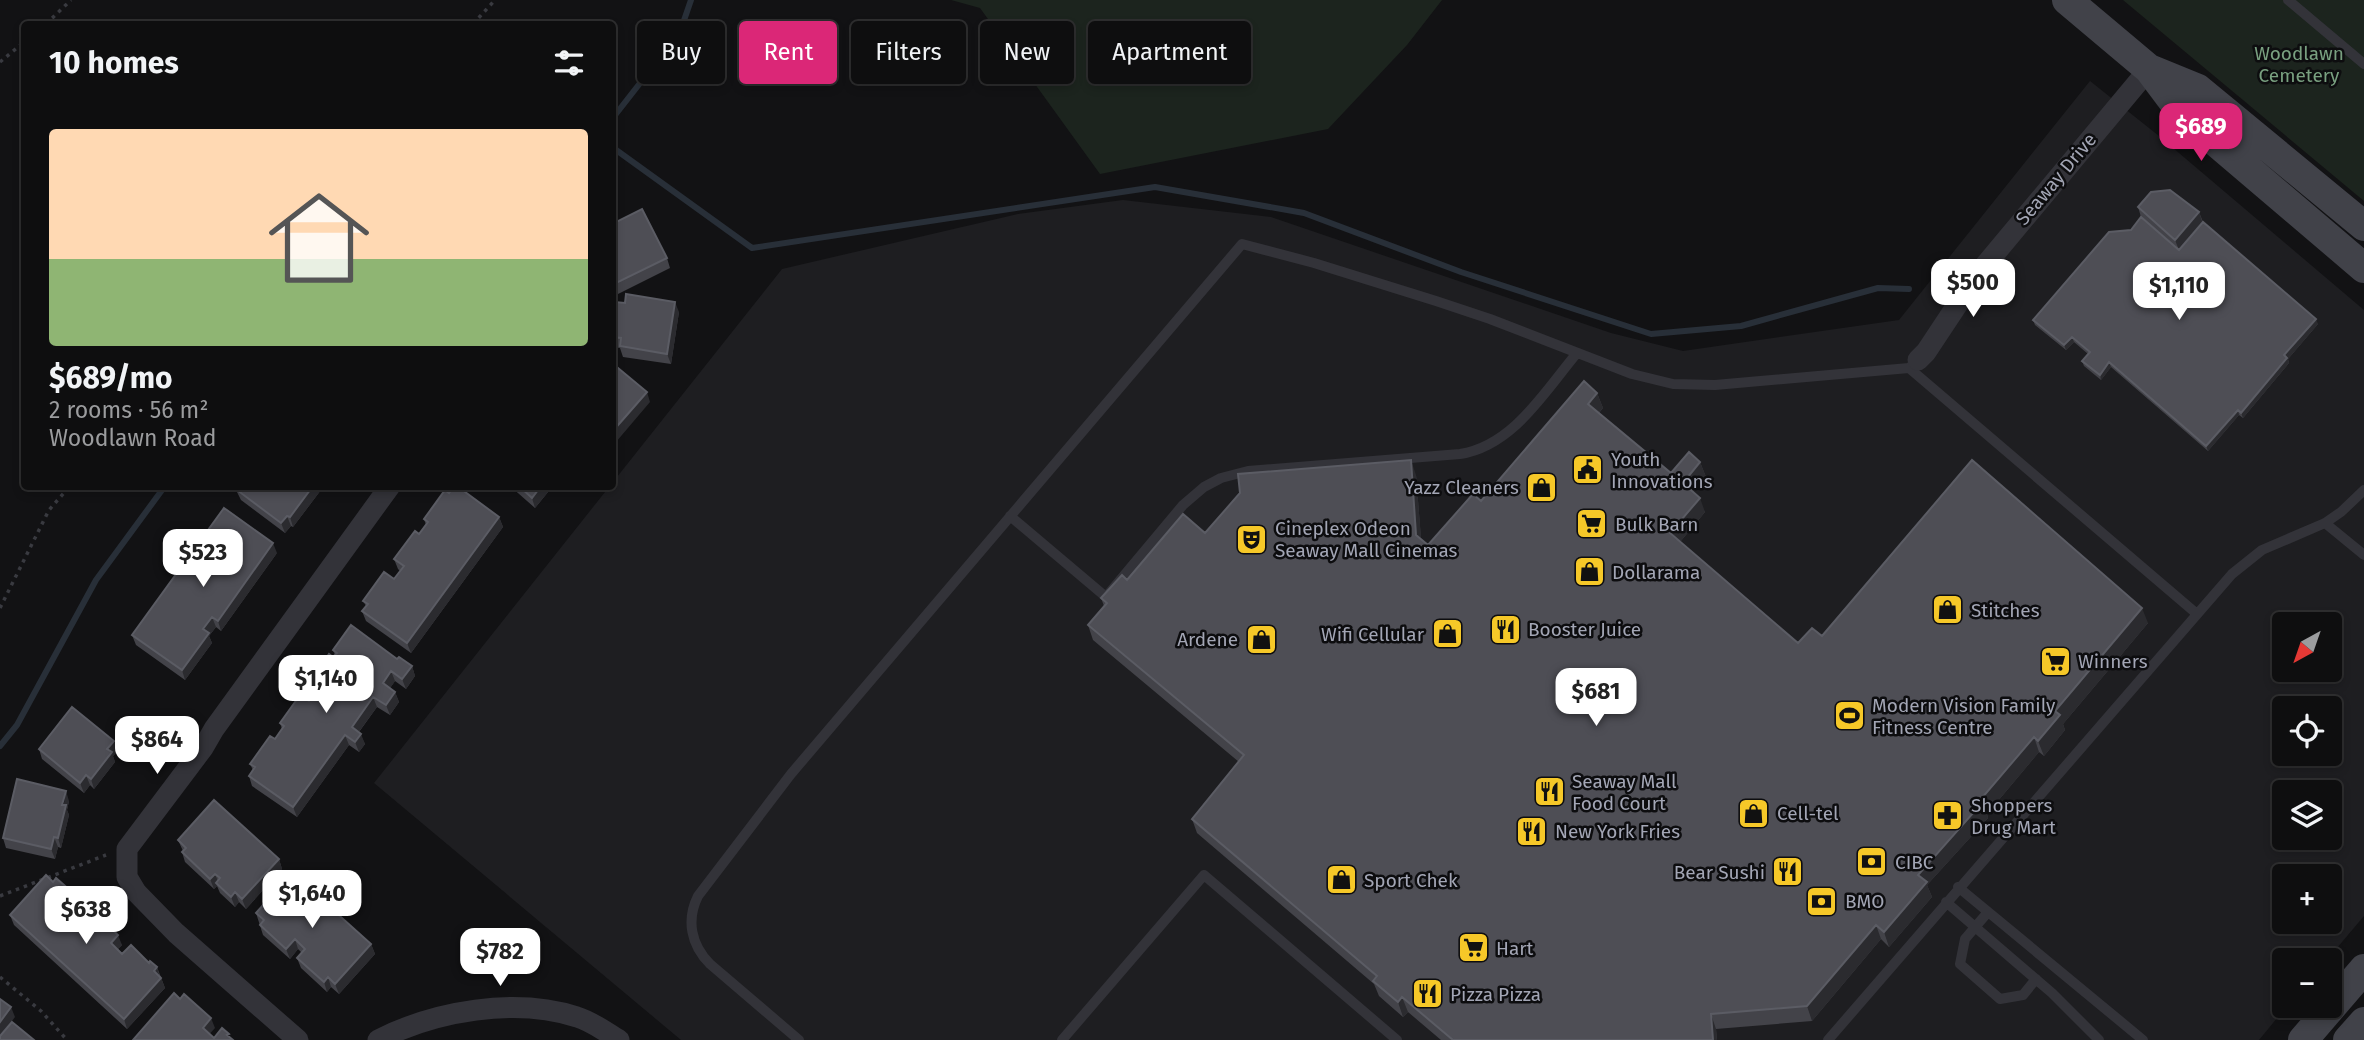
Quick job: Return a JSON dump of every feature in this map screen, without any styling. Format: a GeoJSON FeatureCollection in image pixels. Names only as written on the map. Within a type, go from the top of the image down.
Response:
{"type":"FeatureCollection","features":[{"type":"Feature","properties":{"kind":"main road"},"geometry":{"type":"LineString","coordinates":[[2067,0],[2149,69],[2182,113],[2364,268]]}},
{"type":"Feature","properties":{"kind":"main road"},"geometry":{"type":"LineString","coordinates":[[2149,69],[2198,89],[2364,226]]}},
{"type":"Feature","properties":{"kind":"main road"},"geometry":{"type":"LineString","coordinates":[[2304,1040],[2364,970]]}},
{"type":"Feature","properties":{"kind":"main road"},"geometry":{"type":"LineString","coordinates":[[2348,1040],[2364,1022]]}},
{"type":"Feature","properties":{"kind":"street","name":"Seaway Drive"},"geometry":{"type":"LineString","coordinates":[[1914,364],[1926,352],[1977,275],[2149,69]]}},
{"type":"Feature","properties":{"kind":"street"},"geometry":{"type":"LineString","coordinates":[[298,1040],[176,933],[136,892],[127,877],[127,849],[203,748],[387,490]]}},
{"type":"Feature","properties":{"kind":"street"},"geometry":{"type":"LineString","coordinates":[[378,1040],[401,1029],[449,1015],[480,1010],[540,1008],[579,1017],[619,1040]]}},
{"type":"Feature","properties":{"kind":"lane"},"geometry":{"type":"LineString","coordinates":[[2288,0],[2363,63]]}},
{"type":"Feature","properties":{"kind":"lane"},"geometry":{"type":"LineString","coordinates":[[799,1040],[704,957],[694,941],[691,928],[696,900],[791,774],[1242,244],[1314,263],[1447,305],[1632,374],[1673,384],[1715,385],[1914,364],[2197,614]]}},
{"type":"Feature","properties":{"kind":"lane"},"geometry":{"type":"LineString","coordinates":[[1010,516],[1106,597],[1183,505],[1212,482],[1248,471],[1460,454],[1481,449],[1511,430],[1577,352]]}},
{"type":"Feature","properties":{"kind":"lane"},"geometry":{"type":"LineString","coordinates":[[1828,1040],[2232,574],[2262,550],[2325,523],[2350,505],[2364,490]]}},
{"type":"Feature","properties":{"kind":"lane"},"geometry":{"type":"LineString","coordinates":[[2325,523],[2364,555]]}},
{"type":"Feature","properties":{"kind":"lane"},"geometry":{"type":"LineString","coordinates":[[1062,1040],[1204,875],[1397,1040]]}},
{"type":"Feature","properties":{"kind":"lane"},"geometry":{"type":"LineString","coordinates":[[1958,887],[2143,1040]]}},
{"type":"Feature","properties":{"kind":"lane"},"geometry":{"type":"LineString","coordinates":[[1946,902],[2036,979],[2099,1040]]}},
{"type":"Feature","properties":{"kind":"lane"},"geometry":{"type":"LineString","coordinates":[[1988,912],[1965,939],[1960,964],[2000,999],[2023,995],[2036,979]]}},
{"type":"Feature","properties":{"kind":"path"},"geometry":{"type":"LineString","coordinates":[[49,21],[71,0]]}},
{"type":"Feature","properties":{"kind":"path"},"geometry":{"type":"LineString","coordinates":[[476,21],[495,0]]}},
{"type":"Feature","properties":{"kind":"path"},"geometry":{"type":"LineString","coordinates":[[0,62],[21,44]]}},
{"type":"Feature","properties":{"kind":"path"},"geometry":{"type":"LineString","coordinates":[[0,608],[49,510],[66,490]]}},
{"type":"Feature","properties":{"kind":"path"},"geometry":{"type":"LineString","coordinates":[[0,896],[90,860],[127,849]]}},
{"type":"Feature","properties":{"kind":"path"},"geometry":{"type":"LineString","coordinates":[[0,977],[41,1011],[67,1040]]}},
{"type":"Feature","properties":{"kind":"shaded area"},"geometry":{"type":"Polygon","coordinates":[[[2090,81],[2364,310],[2364,916],[2337,948],[2272,948],[2272,1018],[2277,1018],[2259,1040],[681,1040],[374,783],[607,490],[616,490],[616,478],[782,269],[1018,214],[1123,200],[1271,217],[1611,333],[1683,351],[1899,320],[2090,81]]]}},
{"type":"Feature","properties":{"kind":"green space"},"geometry":{"type":"Polygon","coordinates":[[[951,0],[1442,0],[1407,45],[1328,129],[1100,174],[1035,84],[1074,84],[1074,21],[989,21],[980,8],[951,0]]]}},
{"type":"Feature","properties":{"kind":"green space","name":"Woodlawn Cemetery"},"geometry":{"type":"Polygon","coordinates":[[[2123,0],[2364,0],[2364,201],[2123,0]]]}},
{"type":"Feature","properties":{"kind":"building"},"geometry":{"type":"Polygon","coordinates":[[[2170,190],[2199,212],[2175,240],[2138,207],[2151,192],[2170,190]]]}},
{"type":"Feature","properties":{"kind":"building"},"geometry":{"type":"Polygon","coordinates":[[[642,209],[667,258],[616,283],[616,222],[642,209]]]}},
{"type":"Feature","properties":{"kind":"building"},"geometry":{"type":"Polygon","coordinates":[[[2141,217],[2179,250],[2203,222],[2316,319],[2284,355],[2287,358],[2241,413],[2238,410],[2206,446],[2109,362],[2100,375],[2082,361],[2090,352],[2072,337],[2064,345],[2033,320],[2109,232],[2131,230],[2141,217]]]}},
{"type":"Feature","properties":{"kind":"building"},"geometry":{"type":"Polygon","coordinates":[[[626,294],[675,302],[667,354],[620,346],[621,338],[616,337],[616,302],[625,303],[626,294]]]}},
{"type":"Feature","properties":{"kind":"building"},"geometry":{"type":"Polygon","coordinates":[[[616,366],[647,392],[616,427],[616,366]]]}},
{"type":"Feature","properties":{"kind":"building"},"geometry":{"type":"Polygon","coordinates":[[[1584,381],[1597,393],[1588,404],[1671,473],[1689,452],[1700,462],[1683,483],[1700,498],[1670,533],[1798,643],[1812,628],[1822,636],[1972,460],[2142,608],[2055,711],[2060,715],[2038,741],[2034,737],[1981,799],[1982,803],[1918,875],[1927,882],[1884,932],[1876,925],[1807,1006],[1711,1014],[1713,1040],[1453,1040],[1402,997],[1398,1002],[1373,981],[1377,976],[1192,819],[1244,755],[1088,625],[1107,603],[1101,598],[1122,575],[1127,580],[1183,514],[1205,533],[1240,493],[1238,474],[1411,460],[1416,535],[1428,545],[1473,494],[1481,501],[1584,381]]]}},
{"type":"Feature","properties":{"kind":"building"},"geometry":{"type":"Polygon","coordinates":[[[237,490],[310,490],[290,517],[287,516],[281,523],[237,490]]]}},
{"type":"Feature","properties":{"kind":"building"},"geometry":{"type":"Polygon","coordinates":[[[445,490],[449,493],[451,490],[462,490],[499,517],[407,643],[362,611],[368,604],[363,601],[384,572],[394,579],[404,566],[394,559],[415,531],[419,534],[428,522],[424,519],[445,490]]]}},
{"type":"Feature","properties":{"kind":"building"},"geometry":{"type":"Polygon","coordinates":[[[523,490],[538,490],[532,498],[523,490]]]}},
{"type":"Feature","properties":{"kind":"building"},"geometry":{"type":"Polygon","coordinates":[[[224,508],[273,543],[218,621],[212,617],[203,629],[209,633],[182,670],[132,635],[224,508]]]}},
{"type":"Feature","properties":{"kind":"building"},"geometry":{"type":"Polygon","coordinates":[[[351,625],[397,659],[399,657],[412,666],[402,679],[391,671],[383,683],[395,692],[386,705],[373,697],[352,727],[361,734],[355,742],[345,735],[293,807],[249,776],[255,767],[250,764],[270,736],[275,739],[284,726],[280,723],[300,695],[309,701],[318,688],[310,682],[329,654],[333,657],[337,653],[333,650],[351,625]]]}},
{"type":"Feature","properties":{"kind":"building"},"geometry":{"type":"Polygon","coordinates":[[[72,707],[114,741],[107,749],[112,752],[91,779],[86,775],[80,783],[39,749],[72,707]]]}},
{"type":"Feature","properties":{"kind":"building"},"geometry":{"type":"Polygon","coordinates":[[[17,779],[66,791],[62,805],[66,805],[58,838],[54,837],[51,849],[3,838],[17,779]]]}},
{"type":"Feature","properties":{"kind":"building"},"geometry":{"type":"Polygon","coordinates":[[[214,800],[279,859],[242,899],[235,892],[231,897],[216,883],[220,878],[215,874],[210,879],[182,852],[186,848],[178,840],[214,800]]]}},
{"type":"Feature","properties":{"kind":"building"},"geometry":{"type":"Polygon","coordinates":[[[292,873],[371,944],[335,984],[328,977],[324,982],[297,958],[305,949],[295,939],[286,949],[260,925],[264,920],[256,913],[292,873]]]}},
{"type":"Feature","properties":{"kind":"building"},"geometry":{"type":"Polygon","coordinates":[[[46,875],[53,882],[56,878],[81,900],[78,905],[90,916],[93,912],[118,935],[111,943],[122,954],[131,945],[149,963],[150,961],[157,967],[154,971],[161,978],[124,1019],[10,915],[46,875]]]}},
{"type":"Feature","properties":{"kind":"building"},"geometry":{"type":"Polygon","coordinates":[[[174,993],[180,999],[184,994],[211,1018],[203,1028],[214,1038],[222,1028],[233,1040],[133,1040],[174,993]]]}},
{"type":"Feature","properties":{"kind":"building"},"geometry":{"type":"Polygon","coordinates":[[[0,999],[11,1007],[0,1022],[0,999]]]}},
{"type":"Feature","properties":{"kind":"building"},"geometry":{"type":"Polygon","coordinates":[[[12,1022],[34,1040],[0,1040],[0,1036],[12,1022]]]}},
{"type":"Feature","properties":{"kind":"waterway"},"geometry":{"type":"LineString","coordinates":[[616,114],[680,32],[691,0]]}},
{"type":"Feature","properties":{"kind":"waterway"},"geometry":{"type":"LineString","coordinates":[[616,150],[752,248],[1155,187],[1304,213],[1461,272],[1651,334],[1741,326],[1878,288],[1909,289]]}},
{"type":"Feature","properties":{"kind":"waterway"},"geometry":{"type":"LineString","coordinates":[[0,746],[17,725],[96,580],[162,490]]}},
{"type":"Feature","properties":{"kind":"place","name":"Youth Innovations"},"geometry":{"type":"Point","coordinates":[1588,470]}},
{"type":"Feature","properties":{"kind":"place","name":"Yazz Cleaners"},"geometry":{"type":"Point","coordinates":[1542,487]}},
{"type":"Feature","properties":{"kind":"place","name":"Bulk Barn"},"geometry":{"type":"Point","coordinates":[1592,524]}},
{"type":"Feature","properties":{"kind":"place","name":"Cineplex Odeon Seaway Mall Cinemas"},"geometry":{"type":"Point","coordinates":[1252,539]}},
{"type":"Feature","properties":{"kind":"place","name":"Dollarama"},"geometry":{"type":"Point","coordinates":[1589,572]}},
{"type":"Feature","properties":{"kind":"place","name":"Stitches"},"geometry":{"type":"Point","coordinates":[1948,610]}},
{"type":"Feature","properties":{"kind":"place","name":"Booster Juice"},"geometry":{"type":"Point","coordinates":[1505,629]}},
{"type":"Feature","properties":{"kind":"place","name":"Wifi Cellular"},"geometry":{"type":"Point","coordinates":[1447,634]}},
{"type":"Feature","properties":{"kind":"place","name":"Ardene"},"geometry":{"type":"Point","coordinates":[1261,639]}},
{"type":"Feature","properties":{"kind":"place","name":"Winners"},"geometry":{"type":"Point","coordinates":[2055,661]}},
{"type":"Feature","properties":{"kind":"place","name":"Modern Vision Family Fitness Centre"},"geometry":{"type":"Point","coordinates":[1849,716]}},
{"type":"Feature","properties":{"kind":"place","name":"Seaway Mall Food Court"},"geometry":{"type":"Point","coordinates":[1549,792]}},
{"type":"Feature","properties":{"kind":"place","name":"Cell-tel"},"geometry":{"type":"Point","coordinates":[1754,813]}},
{"type":"Feature","properties":{"kind":"place","name":"Shoppers Drug Mart"},"geometry":{"type":"Point","coordinates":[1948,816]}},
{"type":"Feature","properties":{"kind":"place","name":"New York Fries"},"geometry":{"type":"Point","coordinates":[1532,831]}},
{"type":"Feature","properties":{"kind":"place","name":"CIBC"},"geometry":{"type":"Point","coordinates":[1872,862]}},
{"type":"Feature","properties":{"kind":"place","name":"Bear Sushi"},"geometry":{"type":"Point","coordinates":[1788,872]}},
{"type":"Feature","properties":{"kind":"place","name":"Sport Chek"},"geometry":{"type":"Point","coordinates":[1341,880]}},
{"type":"Feature","properties":{"kind":"place","name":"BMO"},"geometry":{"type":"Point","coordinates":[1822,901]}},
{"type":"Feature","properties":{"kind":"place","name":"Hart"},"geometry":{"type":"Point","coordinates":[1473,948]}},
{"type":"Feature","properties":{"kind":"place","name":"Pizza Pizza"},"geometry":{"type":"Point","coordinates":[1427,994]}}]}
